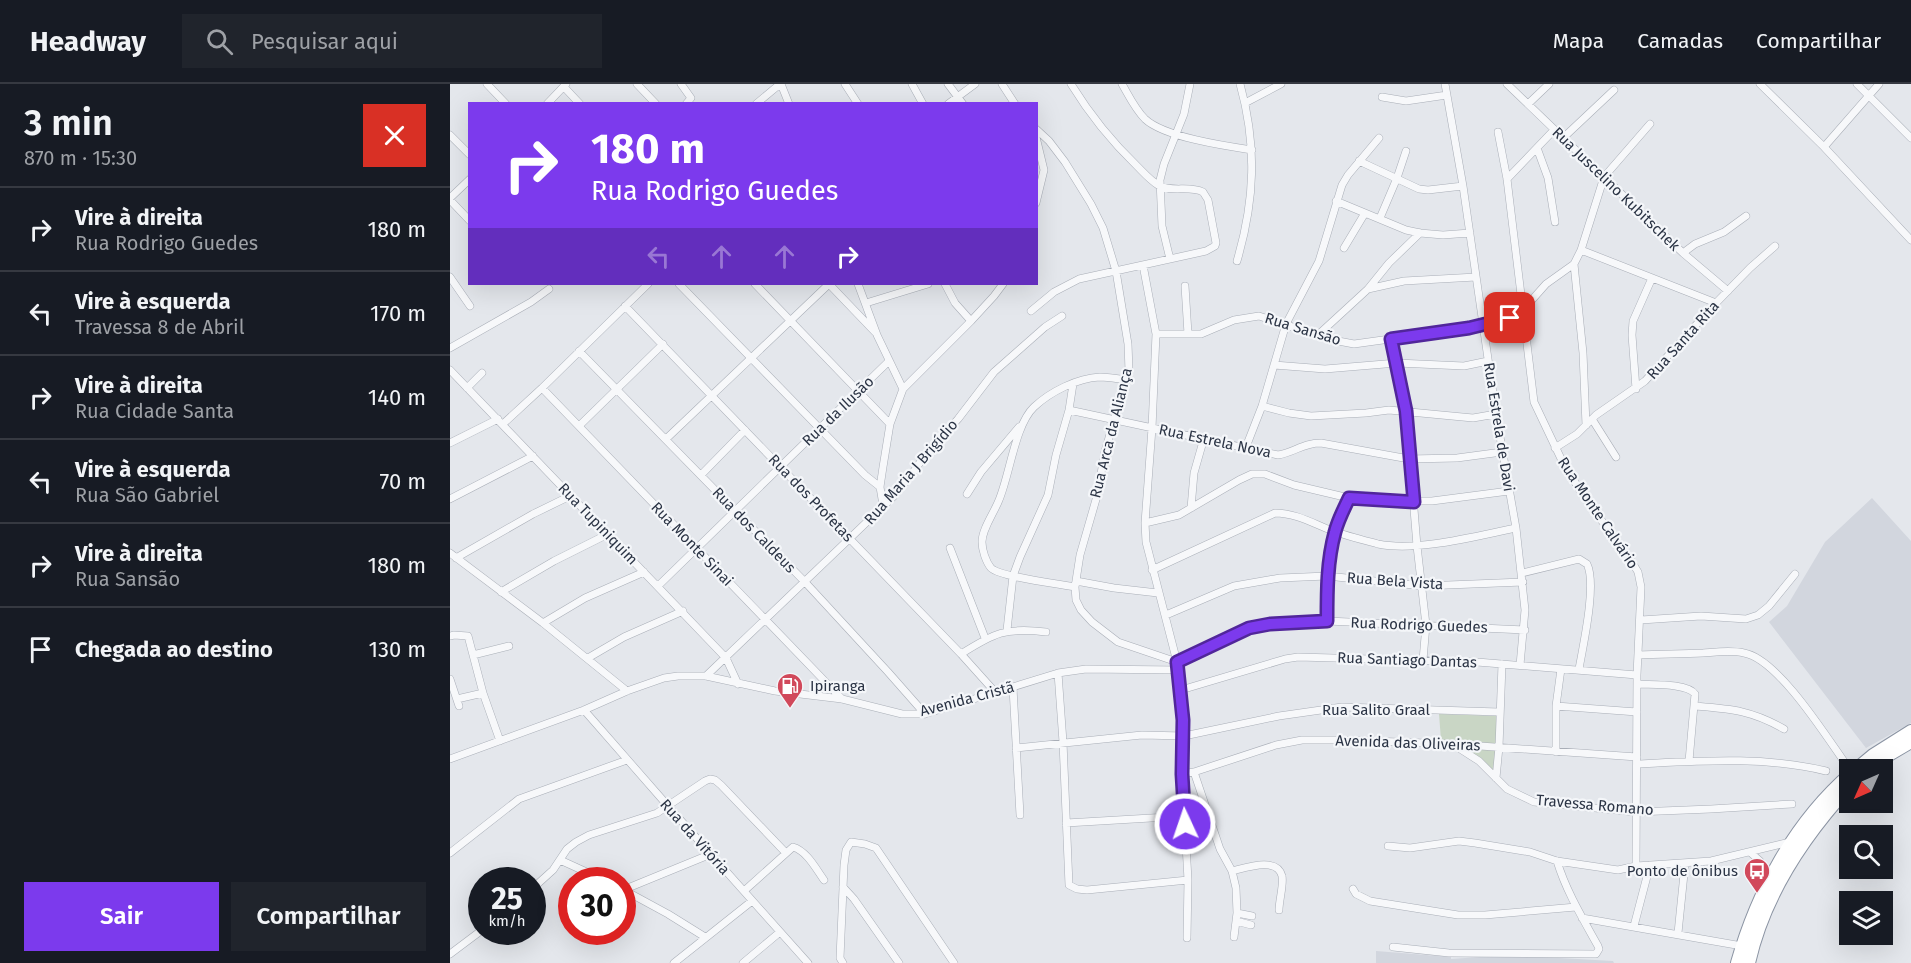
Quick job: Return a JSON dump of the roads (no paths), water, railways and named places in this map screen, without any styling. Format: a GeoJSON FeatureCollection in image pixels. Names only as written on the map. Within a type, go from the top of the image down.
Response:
{"type":"FeatureCollection","features":[{"type":"Feature","properties":{"kind":"highway"},"geometry":{"type":"LineString","coordinates":[[1868,759],[1911,731]]}},
{"type":"Feature","properties":{"kind":"highway"},"geometry":{"type":"LineString","coordinates":[[1882,759],[1911,742]]}},
{"type":"Feature","properties":{"kind":"highway"},"geometry":{"type":"LineString","coordinates":[[1737,963],[1750,923],[1771,876],[1790,842],[1821,801],[1839,783]]}},
{"type":"Feature","properties":{"kind":"highway"},"geometry":{"type":"LineString","coordinates":[[1749,963],[1763,914],[1792,859],[1839,798]]}},
{"type":"Feature","properties":{"kind":"street"},"geometry":{"type":"LineString","coordinates":[[487,84],[504,102]]}},
{"type":"Feature","properties":{"kind":"street"},"geometry":{"type":"LineString","coordinates":[[637,84],[654,102]]}},
{"type":"Feature","properties":{"kind":"street"},"geometry":{"type":"LineString","coordinates":[[681,84],[690,98],[687,102]]}},
{"type":"Feature","properties":{"kind":"street"},"geometry":{"type":"LineString","coordinates":[[758,102],[781,84],[788,102]]}},
{"type":"Feature","properties":{"kind":"street"},"geometry":{"type":"LineString","coordinates":[[845,84],[857,102]]}},
{"type":"Feature","properties":{"kind":"street"},"geometry":{"type":"LineString","coordinates":[[912,84],[922,102]]}},
{"type":"Feature","properties":{"kind":"street"},"geometry":{"type":"LineString","coordinates":[[948,84],[962,102]]}},
{"type":"Feature","properties":{"kind":"street"},"geometry":{"type":"LineString","coordinates":[[950,102],[975,84]]}},
{"type":"Feature","properties":{"kind":"street"},"geometry":{"type":"LineString","coordinates":[[1002,84],[1014,102]]}},
{"type":"Feature","properties":{"kind":"street"},"geometry":{"type":"LineString","coordinates":[[1031,311],[1067,284],[1079,279],[1170,259],[1215,246],[1208,200],[1203,192],[1190,188],[1160,186],[1135,164],[1106,133],[1071,84]]}},
{"type":"Feature","properties":{"kind":"street"},"geometry":{"type":"LineString","coordinates":[[1122,84],[1138,110],[1155,126],[1208,143],[1252,150]]}},
{"type":"Feature","properties":{"kind":"street"},"geometry":{"type":"LineString","coordinates":[[1170,259],[1162,226],[1160,186],[1164,164],[1188,100],[1190,84]]}},
{"type":"Feature","properties":{"kind":"street"},"geometry":{"type":"LineString","coordinates":[[1237,261],[1253,174],[1252,150],[1240,84]]}},
{"type":"Feature","properties":{"kind":"street"},"geometry":{"type":"LineString","coordinates":[[1245,103],[1281,84]]}},
{"type":"Feature","properties":{"kind":"street","name":"Rua Estrela de Davi"},"geometry":{"type":"LineString","coordinates":[[1445,84],[1463,186],[1522,573],[1526,610],[1520,664]]}},
{"type":"Feature","properties":{"kind":"street","name":"Rua Juscelino Kubitschek"},"geometry":{"type":"LineString","coordinates":[[1507,84],[1683,253],[1728,291]]}},
{"type":"Feature","properties":{"kind":"street"},"geometry":{"type":"LineString","coordinates":[[1528,104],[1549,84]]}},
{"type":"Feature","properties":{"kind":"street"},"geometry":{"type":"LineString","coordinates":[[1760,84],[1824,147],[1911,240]]}},
{"type":"Feature","properties":{"kind":"street"},"geometry":{"type":"LineString","coordinates":[[1857,84],[1911,138]]}},
{"type":"Feature","properties":{"kind":"street"},"geometry":{"type":"LineString","coordinates":[[1824,147],[1879,84]]}},
{"type":"Feature","properties":{"kind":"street"},"geometry":{"type":"LineString","coordinates":[[548,102],[565,85],[578,102]]}},
{"type":"Feature","properties":{"kind":"street"},"geometry":{"type":"LineString","coordinates":[[1563,138],[1614,90]]}},
{"type":"Feature","properties":{"kind":"street"},"geometry":{"type":"LineString","coordinates":[[1382,97],[1406,101],[1447,95]]}},
{"type":"Feature","properties":{"kind":"street"},"geometry":{"type":"LineString","coordinates":[[1523,313],[1546,284],[1574,264],[1581,250],[1604,177],[1650,124]]}},
{"type":"Feature","properties":{"kind":"street"},"geometry":{"type":"LineString","coordinates":[[1507,178],[1554,130]]}},
{"type":"Feature","properties":{"kind":"street","name":"Rua Arca da Aliança"},"geometry":{"type":"LineString","coordinates":[[1038,131],[1056,149],[1091,204],[1103,228],[1116,271],[1128,344],[1127,380],[1105,451],[1097,496],[1080,555],[1076,584]]}},
{"type":"Feature","properties":{"kind":"street","name":"Rua Monte Calvário"},"geometry":{"type":"LineString","coordinates":[[1498,132],[1507,178],[1534,402],[1564,465],[1638,572],[1641,586],[1636,866]]}},
{"type":"Feature","properties":{"kind":"street"},"geometry":{"type":"LineString","coordinates":[[450,135],[468,153]]}},
{"type":"Feature","properties":{"kind":"street"},"geometry":{"type":"LineString","coordinates":[[1246,447],[1262,406],[1286,324],[1319,261],[1342,185],[1379,138]]}},
{"type":"Feature","properties":{"kind":"street"},"geometry":{"type":"LineString","coordinates":[[1038,145],[1044,170],[1038,195]]}},
{"type":"Feature","properties":{"kind":"street"},"geometry":{"type":"LineString","coordinates":[[1537,148],[1548,178],[1554,222]]}},
{"type":"Feature","properties":{"kind":"street"},"geometry":{"type":"LineString","coordinates":[[1380,218],[1406,151]]}},
{"type":"Feature","properties":{"kind":"street"},"geometry":{"type":"LineString","coordinates":[[1359,161],[1419,189],[1463,186]]}},
{"type":"Feature","properties":{"kind":"street"},"geometry":{"type":"LineString","coordinates":[[468,181],[450,199],[468,219]]}},
{"type":"Feature","properties":{"kind":"street"},"geometry":{"type":"LineString","coordinates":[[1336,201],[1420,233],[1443,235],[1470,233]]}},
{"type":"Feature","properties":{"kind":"street"},"geometry":{"type":"LineString","coordinates":[[1344,248],[1365,213]]}},
{"type":"Feature","properties":{"kind":"street"},"geometry":{"type":"LineString","coordinates":[[1683,253],[1695,244],[1714,237],[1735,225],[1746,216]]}},
{"type":"Feature","properties":{"kind":"street"},"geometry":{"type":"LineString","coordinates":[[1319,334],[1368,289],[1389,263],[1420,233]]}},
{"type":"Feature","properties":{"kind":"street","name":"Rua Santa Rita"},"geometry":{"type":"LineString","coordinates":[[1555,447],[1566,442],[1592,419],[1636,389],[1655,372],[1716,303],[1775,246]]}},
{"type":"Feature","properties":{"kind":"street"},"geometry":{"type":"LineString","coordinates":[[1581,250],[1716,303]]}},
{"type":"Feature","properties":{"kind":"street"},"geometry":{"type":"LineString","coordinates":[[1574,264],[1583,352],[1586,425]]}},
{"type":"Feature","properties":{"kind":"street"},"geometry":{"type":"LineString","coordinates":[[1143,265],[1156,334],[1145,523],[1146,543],[1158,593],[1166,615],[1181,690],[1184,736],[1182,774],[1188,880],[1187,938]]}},
{"type":"Feature","properties":{"kind":"street"},"geometry":{"type":"LineString","coordinates":[[450,277],[470,306]]}},
{"type":"Feature","properties":{"kind":"street"},"geometry":{"type":"LineString","coordinates":[[1368,289],[1404,281],[1476,277]]}},
{"type":"Feature","properties":{"kind":"street"},"geometry":{"type":"LineString","coordinates":[[1636,389],[1633,321],[1652,278]]}},
{"type":"Feature","properties":{"kind":"street"},"geometry":{"type":"LineString","coordinates":[[450,443],[500,422],[542,388],[647,285]]}},
{"type":"Feature","properties":{"kind":"street"},"geometry":{"type":"LineString","coordinates":[[680,285],[820,429],[880,487]]}},
{"type":"Feature","properties":{"kind":"street"},"geometry":{"type":"LineString","coordinates":[[756,285],[890,424]]}},
{"type":"Feature","properties":{"kind":"street"},"geometry":{"type":"LineString","coordinates":[[666,439],[828,285]]}},
{"type":"Feature","properties":{"kind":"street"},"geometry":{"type":"LineString","coordinates":[[830,285],[878,334]]}},
{"type":"Feature","properties":{"kind":"street"},"geometry":{"type":"LineString","coordinates":[[858,285],[889,361],[903,389]]}},
{"type":"Feature","properties":{"kind":"street"},"geometry":{"type":"LineString","coordinates":[[866,303],[925,285]]}},
{"type":"Feature","properties":{"kind":"street"},"geometry":{"type":"LineString","coordinates":[[946,285],[955,303],[971,321]]}},
{"type":"Feature","properties":{"kind":"street"},"geometry":{"type":"LineString","coordinates":[[883,505],[880,487],[890,424],[903,389],[971,321],[1002,285]]}},
{"type":"Feature","properties":{"kind":"street"},"geometry":{"type":"LineString","coordinates":[[1185,286],[1188,334]]}},
{"type":"Feature","properties":{"kind":"street"},"geometry":{"type":"LineString","coordinates":[[450,348],[531,302],[549,289]]}},
{"type":"Feature","properties":{"kind":"street","name":"Rua dos Profetas"},"geometry":{"type":"LineString","coordinates":[[625,306],[996,693]]}},
{"type":"Feature","properties":{"kind":"street","name":"Rua Sansão"},"geometry":{"type":"LineString","coordinates":[[1156,334],[1201,333],[1249,316],[1268,318],[1333,340],[1354,344],[1469,328],[1523,313]]}},
{"type":"Feature","properties":{"kind":"street","name":"Rua Maria J Brigídio"},"geometry":{"type":"LineString","coordinates":[[706,676],[850,539],[909,478],[994,372],[1045,327],[1062,316]]}},
{"type":"Feature","properties":{"kind":"street"},"geometry":{"type":"LineString","coordinates":[[1391,339],[1406,411],[1426,625],[1423,660]]}},
{"type":"Feature","properties":{"kind":"street"},"geometry":{"type":"LineString","coordinates":[[579,426],[663,345]]}},
{"type":"Feature","properties":{"kind":"street","name":"Rua dos Caldeus"},"geometry":{"type":"LineString","coordinates":[[579,351],[805,582],[924,714]]}},
{"type":"Feature","properties":{"kind":"street","name":"Rua da Ilusão"},"geometry":{"type":"LineString","coordinates":[[658,586],[889,361]]}},
{"type":"Feature","properties":{"kind":"street"},"geometry":{"type":"LineString","coordinates":[[1274,365],[1325,369],[1397,363],[1449,366],[1488,361]]}},
{"type":"Feature","properties":{"kind":"street","name":"Rua Tupiniquim"},"geometry":{"type":"LineString","coordinates":[[450,370],[683,611],[726,658],[738,684]]}},
{"type":"Feature","properties":{"kind":"street"},"geometry":{"type":"LineString","coordinates":[[467,388],[482,373]]}},
{"type":"Feature","properties":{"kind":"street"},"geometry":{"type":"LineString","coordinates":[[967,494],[981,471],[1039,403],[1087,379],[1099,377],[1127,380]]}},
{"type":"Feature","properties":{"kind":"street"},"geometry":{"type":"LineString","coordinates":[[1007,630],[1013,576],[1048,495],[1056,455],[1069,410],[1073,384]]}},
{"type":"Feature","properties":{"kind":"street","name":"Rua Monte Sinai"},"geometry":{"type":"LineString","coordinates":[[542,388],[842,699]]}},
{"type":"Feature","properties":{"kind":"street"},"geometry":{"type":"LineString","coordinates":[[1262,406],[1289,414],[1311,416],[1389,410],[1473,418],[1496,414]]}},
{"type":"Feature","properties":{"kind":"street","name":"Rua Estrela Nova"},"geometry":{"type":"LineString","coordinates":[[1069,410],[1278,454],[1289,453],[1308,443],[1321,443],[1409,459],[1457,458],[1502,452]]}},
{"type":"Feature","properties":{"kind":"street"},"geometry":{"type":"LineString","coordinates":[[1592,419],[1616,457]]}},
{"type":"Feature","properties":{"kind":"street"},"geometry":{"type":"LineString","coordinates":[[1022,424],[1001,496],[982,541],[986,557],[992,568],[1000,573],[1013,576],[1158,593]]}},
{"type":"Feature","properties":{"kind":"street"},"geometry":{"type":"LineString","coordinates":[[701,475],[745,430]]}},
{"type":"Feature","properties":{"kind":"street"},"geometry":{"type":"LineString","coordinates":[[1191,508],[1194,473],[1204,438]]}},
{"type":"Feature","properties":{"kind":"street"},"geometry":{"type":"LineString","coordinates":[[450,499],[533,456]]}},
{"type":"Feature","properties":{"kind":"street"},"geometry":{"type":"LineString","coordinates":[[1145,523],[1179,515],[1252,474],[1265,474],[1294,485],[1349,498],[1414,502],[1509,491]]}},
{"type":"Feature","properties":{"kind":"street"},"geometry":{"type":"LineString","coordinates":[[570,496],[453,555],[588,658],[627,691]]}},
{"type":"Feature","properties":{"kind":"street"},"geometry":{"type":"LineString","coordinates":[[1327,621],[1327,576],[1335,531],[1349,498]]}},
{"type":"Feature","properties":{"kind":"street"},"geometry":{"type":"LineString","coordinates":[[1152,570],[1275,513],[1285,513],[1335,531],[1376,543],[1400,547],[1516,528]]}},
{"type":"Feature","properties":{"kind":"street"},"geometry":{"type":"LineString","coordinates":[[501,592],[554,561],[608,534]]}},
{"type":"Feature","properties":{"kind":"street"},"geometry":{"type":"LineString","coordinates":[[950,548],[985,638]]}},
{"type":"Feature","properties":{"kind":"street"},"geometry":{"type":"LineString","coordinates":[[1522,573],[1579,559],[1587,564],[1590,578],[1587,620],[1579,669]]}},
{"type":"Feature","properties":{"kind":"street"},"geometry":{"type":"LineString","coordinates":[[543,623],[585,598],[644,573]]}},
{"type":"Feature","properties":{"kind":"street"},"geometry":{"type":"LineString","coordinates":[[1641,620],[1701,616],[1746,619],[1758,615],[1769,606],[1795,574]]}},
{"type":"Feature","properties":{"kind":"street","name":"Rua Bela Vista"},"geometry":{"type":"LineString","coordinates":[[1166,615],[1234,586],[1280,578],[1327,576],[1423,586],[1523,582]]}},
{"type":"Feature","properties":{"kind":"street"},"geometry":{"type":"LineString","coordinates":[[1076,584],[1076,600],[1081,610],[1102,631],[1118,642],[1177,666]]}},
{"type":"Feature","properties":{"kind":"street"},"geometry":{"type":"LineString","coordinates":[[588,658],[624,638],[683,611]]}},
{"type":"Feature","properties":{"kind":"street","name":"Rua Rodrigo Guedes"},"geometry":{"type":"LineString","coordinates":[[1177,666],[1249,628],[1280,623],[1327,621],[1525,630]]}},
{"type":"Feature","properties":{"kind":"street"},"geometry":{"type":"LineString","coordinates":[[961,654],[985,638],[1007,630],[1046,632]]}},
{"type":"Feature","properties":{"kind":"street"},"geometry":{"type":"LineString","coordinates":[[450,636],[468,636],[483,693],[500,741]]}},
{"type":"Feature","properties":{"kind":"street"},"geometry":{"type":"LineString","coordinates":[[473,655],[509,646]]}},
{"type":"Feature","properties":{"kind":"street"},"geometry":{"type":"LineString","coordinates":[[1639,655],[1730,652],[1758,657],[1794,693],[1841,759]]}},
{"type":"Feature","properties":{"kind":"street","name":"Rua Santiago Dantas"},"geometry":{"type":"LineString","coordinates":[[1181,690],[1298,657],[1423,660],[1579,669],[1638,679],[1692,690],[1695,693],[1694,706]]}},
{"type":"Feature","properties":{"kind":"street"},"geometry":{"type":"LineString","coordinates":[[1496,778],[1502,664]]}},
{"type":"Feature","properties":{"kind":"street","name":"Avenida Cristã"},"geometry":{"type":"LineString","coordinates":[[450,759],[664,678],[706,676],[775,691],[842,699],[902,714],[924,714],[1058,673],[1086,669],[1177,666]]}},
{"type":"Feature","properties":{"kind":"street"},"geometry":{"type":"LineString","coordinates":[[1556,752],[1556,706],[1561,669]]}},
{"type":"Feature","properties":{"kind":"street"},"geometry":{"type":"LineString","coordinates":[[1058,673],[1070,885],[1077,890],[1086,890],[1188,880]]}},
{"type":"Feature","properties":{"kind":"street"},"geometry":{"type":"LineString","coordinates":[[450,679],[458,703],[483,693]]}},
{"type":"Feature","properties":{"kind":"street"},"geometry":{"type":"LineString","coordinates":[[1013,688],[1020,815]]}},
{"type":"Feature","properties":{"kind":"street"},"geometry":{"type":"LineString","coordinates":[[1556,706],[1637,712]]}},
{"type":"Feature","properties":{"kind":"street"},"geometry":{"type":"LineString","coordinates":[[1689,761],[1694,706],[1743,711],[1784,729]]}},
{"type":"Feature","properties":{"kind":"street","name":"Rua Salito Graal"},"geometry":{"type":"LineString","coordinates":[[1016,748],[1142,735],[1184,736],[1278,716],[1342,707],[1499,712]]}},
{"type":"Feature","properties":{"kind":"street","name":"Rua da Vitória"},"geometry":{"type":"LineString","coordinates":[[584,710],[808,963]]}},
{"type":"Feature","properties":{"kind":"street","name":"Avenida das Oliveiras"},"geometry":{"type":"LineString","coordinates":[[1182,774],[1302,740],[1452,744],[1637,761],[1736,761],[1797,764],[1826,771]]}},
{"type":"Feature","properties":{"kind":"street","name":"Travessa Romano"},"geometry":{"type":"LineString","coordinates":[[1452,744],[1479,761],[1508,789],[1534,802],[1636,812],[1792,804]]}},
{"type":"Feature","properties":{"kind":"street"},"geometry":{"type":"LineString","coordinates":[[450,853],[519,799],[627,760]]}},
{"type":"Feature","properties":{"kind":"street"},"geometry":{"type":"LineString","coordinates":[[1194,772],[1220,849],[1232,871],[1236,888],[1237,913],[1234,937]]}},
{"type":"Feature","properties":{"kind":"street"},"geometry":{"type":"LineString","coordinates":[[546,876],[567,849],[576,842],[589,835],[668,807],[710,779],[715,780],[786,853]]}},
{"type":"Feature","properties":{"kind":"street"},"geometry":{"type":"LineString","coordinates":[[1066,823],[1185,816]]}},
{"type":"Feature","properties":{"kind":"street"},"geometry":{"type":"LineString","coordinates":[[1388,846],[1410,848],[1459,841],[1530,852],[1557,861],[1609,870],[1711,861],[1790,842]]}},
{"type":"Feature","properties":{"kind":"street"},"geometry":{"type":"LineString","coordinates":[[843,963],[840,958],[843,887],[846,850],[851,843],[876,848],[954,963]]}},
{"type":"Feature","properties":{"kind":"street"},"geometry":{"type":"LineString","coordinates":[[744,891],[793,847],[800,849],[824,880]]}},
{"type":"Feature","properties":{"kind":"street"},"geometry":{"type":"LineString","coordinates":[[1751,852],[1771,876]]}},
{"type":"Feature","properties":{"kind":"street"},"geometry":{"type":"LineString","coordinates":[[636,885],[711,854]]}},
{"type":"Feature","properties":{"kind":"street"},"geometry":{"type":"LineString","coordinates":[[560,860],[575,867]]}},
{"type":"Feature","properties":{"kind":"street"},"geometry":{"type":"LineString","coordinates":[[1393,947],[1449,953],[1593,956],[1599,952],[1598,946],[1576,907],[1557,861]]}},
{"type":"Feature","properties":{"kind":"street"},"geometry":{"type":"LineString","coordinates":[[1678,933],[1685,864]]}},
{"type":"Feature","properties":{"kind":"street"},"geometry":{"type":"LineString","coordinates":[[1232,871],[1261,865],[1278,868],[1282,876],[1279,910]]}},
{"type":"Feature","properties":{"kind":"street"},"geometry":{"type":"LineString","coordinates":[[1634,926],[1650,865]]}},
{"type":"Feature","properties":{"kind":"street"},"geometry":{"type":"LineString","coordinates":[[843,887],[854,898],[899,963]]}},
{"type":"Feature","properties":{"kind":"street"},"geometry":{"type":"LineString","coordinates":[[1353,889],[1356,894],[1370,902],[1458,915],[1485,915],[1576,907]]}},
{"type":"Feature","properties":{"kind":"street"},"geometry":{"type":"LineString","coordinates":[[636,897],[705,937]]}},
{"type":"Feature","properties":{"kind":"street"},"geometry":{"type":"LineString","coordinates":[[674,963],[752,901]]}},
{"type":"Feature","properties":{"kind":"street"},"geometry":{"type":"LineString","coordinates":[[1237,913],[1252,916]]}},
{"type":"Feature","properties":{"kind":"street"},"geometry":{"type":"LineString","coordinates":[[1582,918],[1742,946]]}},
{"type":"Feature","properties":{"kind":"street"},"geometry":{"type":"LineString","coordinates":[[1236,921],[1251,925]]}},
{"type":"Feature","properties":{"kind":"street"},"geometry":{"type":"LineString","coordinates":[[743,963],[780,932]]}},
{"type":"Feature","properties":{"kind":"street"},"geometry":{"type":"LineString","coordinates":[[450,954],[468,940]]}},
{"type":"Feature","properties":{"kind":"place","name":"Ipiranga"},"geometry":{"type":"Point","coordinates":[790,709]}},
{"type":"Feature","properties":{"kind":"place","name":"Ponto de ônibus"},"geometry":{"type":"Point","coordinates":[1757,894]}}]}
